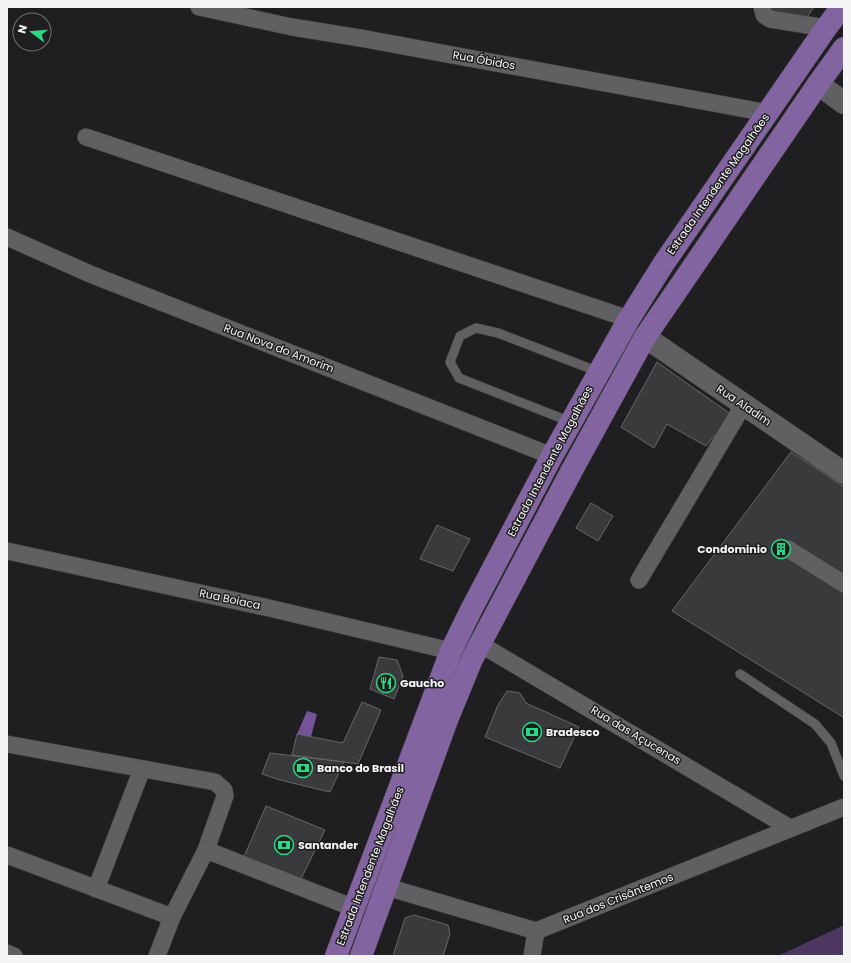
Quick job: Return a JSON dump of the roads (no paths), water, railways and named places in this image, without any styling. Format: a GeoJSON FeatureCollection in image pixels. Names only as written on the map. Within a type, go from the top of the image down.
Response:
{"type":"FeatureCollection","features":[{"type":"Feature","properties":{"kind":"main road","name":"Estrada Intendente Magalhães"},"geometry":{"type":"LineString","coordinates":[[336,956],[451,651],[552,456],[629,319],[664,263],[842,7]]}},
{"type":"Feature","properties":{"kind":"main road","name":"Estrada Intendente Magalhães"},"geometry":{"type":"LineString","coordinates":[[361,956],[450,714],[472,659],[572,470],[645,337],[844,48]]}},
{"type":"Feature","properties":{"kind":"street"},"geometry":{"type":"LineString","coordinates":[[762,7],[764,15],[770,18],[826,28]]}},
{"type":"Feature","properties":{"kind":"street","name":"Rua Óbidos"},"geometry":{"type":"LineString","coordinates":[[206,8],[292,26],[768,113]]}},
{"type":"Feature","properties":{"kind":"street"},"geometry":{"type":"LineString","coordinates":[[818,84],[844,103]]}},
{"type":"Feature","properties":{"kind":"street"},"geometry":{"type":"LineString","coordinates":[[86,137],[629,319]]}},
{"type":"Feature","properties":{"kind":"street","name":"Rua Nova do Amorim"},"geometry":{"type":"LineString","coordinates":[[7,237],[90,274],[552,456]]}},
{"type":"Feature","properties":{"kind":"street","name":"Rua Aladim"},"geometry":{"type":"LineString","coordinates":[[645,337],[844,473]]}},
{"type":"Feature","properties":{"kind":"street"},"geometry":{"type":"LineString","coordinates":[[639,580],[744,404]]}},
{"type":"Feature","properties":{"kind":"street"},"geometry":{"type":"LineString","coordinates":[[788,548],[843,581]]}},
{"type":"Feature","properties":{"kind":"street","name":"Rua Boiaca"},"geometry":{"type":"LineString","coordinates":[[7,551],[269,608],[451,651]]}},
{"type":"Feature","properties":{"kind":"street","name":"Rua das Açucenas"},"geometry":{"type":"LineString","coordinates":[[480,644],[790,828]]}},
{"type":"Feature","properties":{"kind":"street"},"geometry":{"type":"LineString","coordinates":[[7,744],[215,782],[224,790],[225,796],[206,850],[172,917],[157,956]]}},
{"type":"Feature","properties":{"kind":"street"},"geometry":{"type":"LineString","coordinates":[[96,889],[142,769]]}},
{"type":"Feature","properties":{"kind":"street","name":"Rua dos Crisântemos"},"geometry":{"type":"LineString","coordinates":[[536,931],[844,807]]}},
{"type":"Feature","properties":{"kind":"street"},"geometry":{"type":"LineString","coordinates":[[206,850],[354,908]]}},
{"type":"Feature","properties":{"kind":"street"},"geometry":{"type":"LineString","coordinates":[[7,855],[172,917]]}},
{"type":"Feature","properties":{"kind":"street"},"geometry":{"type":"LineString","coordinates":[[387,887],[536,931],[532,956]]}},
{"type":"Feature","properties":{"kind":"street"},"geometry":{"type":"LineString","coordinates":[[7,954],[14,956]]}},
{"type":"Feature","properties":{"kind":"lane"},"geometry":{"type":"LineString","coordinates":[[571,422],[460,378],[450,362],[460,336],[476,328],[498,333],[599,372]]}},
{"type":"Feature","properties":{"kind":"lane"},"geometry":{"type":"LineString","coordinates":[[740,674],[815,724],[831,743],[844,776]]}},
{"type":"Feature","properties":{"kind":"place","name":"Condominio"},"geometry":{"type":"Point","coordinates":[781,549]}},
{"type":"Feature","properties":{"kind":"place","name":"Gaucho"},"geometry":{"type":"Point","coordinates":[386,683]}},
{"type":"Feature","properties":{"kind":"place","name":"Bradesco"},"geometry":{"type":"Point","coordinates":[532,732]}},
{"type":"Feature","properties":{"kind":"place","name":"Banco do Brasil"},"geometry":{"type":"Point","coordinates":[303,768]}},
{"type":"Feature","properties":{"kind":"place","name":"Santander"},"geometry":{"type":"Point","coordinates":[284,845]}}]}
